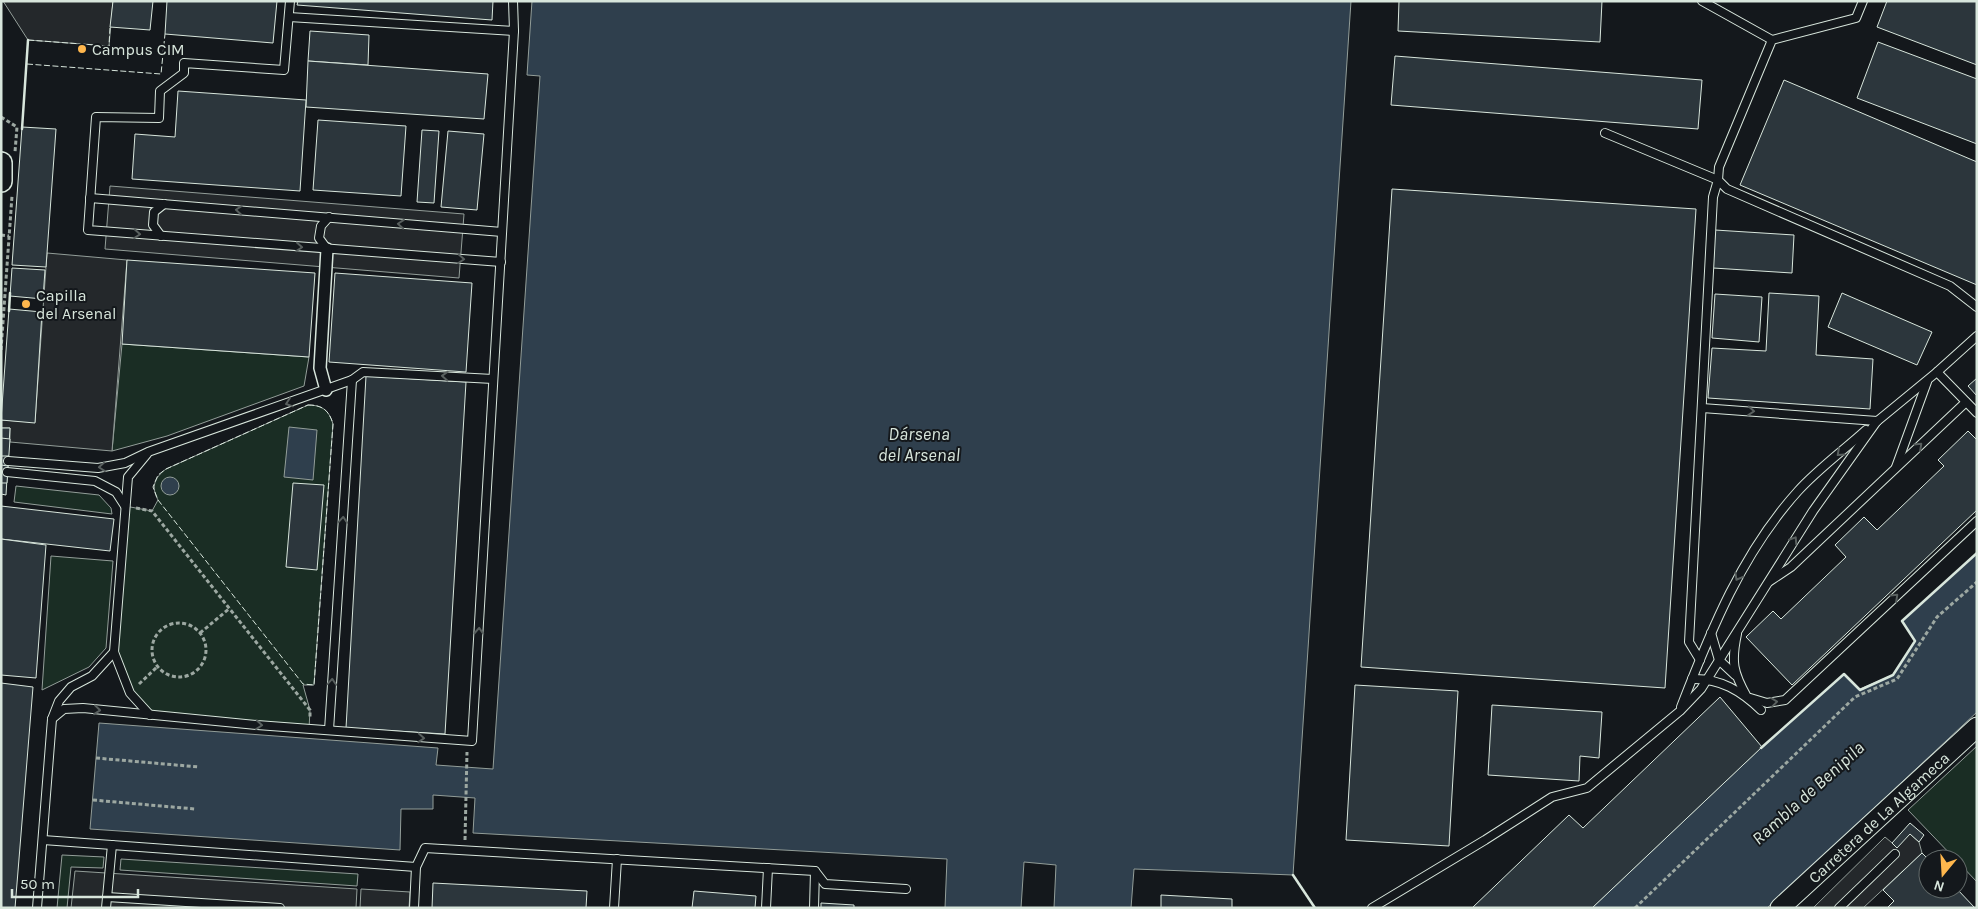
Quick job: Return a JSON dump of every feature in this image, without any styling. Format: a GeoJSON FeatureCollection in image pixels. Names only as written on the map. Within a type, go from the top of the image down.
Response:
{"type":"FeatureCollection","features":[{"type":"Feature","properties":{"kind":"main road"},"geometry":{"type":"LineString","coordinates":[[1,162],[1,181]]}},
{"type":"Feature","properties":{"kind":"street"},"geometry":{"type":"LineString","coordinates":[[326,390],[320,368],[327,249]]}},
{"type":"Feature","properties":{"kind":"street","name":"Carretera de La Algameca"},"geometry":{"type":"LineString","coordinates":[[1780,908],[1977,727]]}},
{"type":"Feature","properties":{"kind":"lane"},"geometry":{"type":"LineString","coordinates":[[290,1],[284,70],[184,63],[184,73],[160,91],[159,118],[96,117],[88,230],[501,262]]}},
{"type":"Feature","properties":{"kind":"lane"},"geometry":{"type":"LineString","coordinates":[[52,720],[64,709],[73,709],[472,742],[514,32],[513,1]]}},
{"type":"Feature","properties":{"kind":"lane"},"geometry":{"type":"LineString","coordinates":[[1702,1],[1772,40],[1856,18],[1863,1]]}},
{"type":"Feature","properties":{"kind":"lane"},"geometry":{"type":"LineString","coordinates":[[289,16],[514,32]]}},
{"type":"Feature","properties":{"kind":"lane"},"geometry":{"type":"LineString","coordinates":[[1700,660],[1689,642],[1713,197],[1718,180],[1719,167],[1772,40]]}},
{"type":"Feature","properties":{"kind":"lane"},"geometry":{"type":"LineString","coordinates":[[1605,133],[1718,180],[1727,189],[1950,286],[1977,307]]}},
{"type":"Feature","properties":{"kind":"lane"},"geometry":{"type":"LineString","coordinates":[[90,198],[502,232]]}},
{"type":"Feature","properties":{"kind":"lane"},"geometry":{"type":"LineString","coordinates":[[161,236],[153,225],[154,212],[164,204]]}},
{"type":"Feature","properties":{"kind":"lane"},"geometry":{"type":"LineString","coordinates":[[327,249],[319,238],[321,226],[328,218]]}},
{"type":"Feature","properties":{"kind":"lane"},"geometry":{"type":"LineString","coordinates":[[1680,711],[1730,591],[1757,542],[1799,490],[1977,336]]}},
{"type":"Feature","properties":{"kind":"lane"},"geometry":{"type":"LineString","coordinates":[[8,461],[98,468],[125,463],[148,452],[326,390],[352,380],[363,372],[493,379]]}},
{"type":"Feature","properties":{"kind":"lane"},"geometry":{"type":"LineString","coordinates":[[1937,372],[1977,413]]}},
{"type":"Feature","properties":{"kind":"lane"},"geometry":{"type":"LineString","coordinates":[[329,730],[352,380]]}},
{"type":"Feature","properties":{"kind":"lane"},"geometry":{"type":"LineString","coordinates":[[1895,469],[1928,380]]}},
{"type":"Feature","properties":{"kind":"lane"},"geometry":{"type":"LineString","coordinates":[[1766,583],[1791,568],[1966,402]]}},
{"type":"Feature","properties":{"kind":"lane"},"geometry":{"type":"LineString","coordinates":[[1702,408],[1877,421]]}},
{"type":"Feature","properties":{"kind":"lane"},"geometry":{"type":"LineString","coordinates":[[1372,908],[1552,797],[1587,788],[1680,711],[1708,679],[1766,583],[1813,511],[1877,421]]}},
{"type":"Feature","properties":{"kind":"lane"},"geometry":{"type":"LineString","coordinates":[[148,452],[128,477],[114,652],[130,693],[150,715]]}},
{"type":"Feature","properties":{"kind":"lane"},"geometry":{"type":"LineString","coordinates":[[7,472],[95,481],[116,492],[125,506]]}},
{"type":"Feature","properties":{"kind":"lane"},"geometry":{"type":"LineString","coordinates":[[1692,679],[1708,679],[1767,704],[1785,700],[1977,521]]}},
{"type":"Feature","properties":{"kind":"lane"},"geometry":{"type":"LineString","coordinates":[[1735,675],[1732,656],[1738,628]]}},
{"type":"Feature","properties":{"kind":"lane"},"geometry":{"type":"LineString","coordinates":[[1711,633],[1719,660],[1735,675],[1747,697],[1761,710]]}},
{"type":"Feature","properties":{"kind":"lane"},"geometry":{"type":"LineString","coordinates":[[37,908],[52,720],[59,702],[71,687],[92,676],[114,652]]}},
{"type":"Feature","properties":{"kind":"lane"},"geometry":{"type":"LineString","coordinates":[[1701,689],[1725,685]]}},
{"type":"Feature","properties":{"kind":"lane"},"geometry":{"type":"LineString","coordinates":[[43,840],[416,867]]}},
{"type":"Feature","properties":{"kind":"lane"},"geometry":{"type":"LineString","coordinates":[[106,908],[112,845]]}},
{"type":"Feature","properties":{"kind":"lane"},"geometry":{"type":"LineString","coordinates":[[414,908],[416,867],[426,848],[815,871],[825,884],[906,889]]}},
{"type":"Feature","properties":{"kind":"lane"},"geometry":{"type":"LineString","coordinates":[[1839,908],[1895,854]]}},
{"type":"Feature","properties":{"kind":"lane"},"geometry":{"type":"LineString","coordinates":[[614,908],[617,859]]}},
{"type":"Feature","properties":{"kind":"lane"},"geometry":{"type":"LineString","coordinates":[[766,908],[768,868]]}},
{"type":"Feature","properties":{"kind":"lane"},"geometry":{"type":"LineString","coordinates":[[814,908],[815,871]]}},
{"type":"Feature","properties":{"kind":"lane"},"geometry":{"type":"LineString","coordinates":[[107,897],[280,908]]}},
{"type":"Feature","properties":{"kind":"path"},"geometry":{"type":"LineString","coordinates":[[1,235],[9,236],[1,350]]}},
{"type":"Feature","properties":{"kind":"path"},"geometry":{"type":"LineString","coordinates":[[152,511],[310,710]]}},
{"type":"Feature","properties":{"kind":"path"},"geometry":{"type":"LineString","coordinates":[[1635,908],[1855,697],[1897,679],[1937,617],[1977,582]]}},
{"type":"Feature","properties":{"kind":"path"},"geometry":{"type":"LineString","coordinates":[[200,633],[230,608]]}},
{"type":"Feature","properties":{"kind":"path"},"geometry":{"type":"LineString","coordinates":[[177,623],[194,627],[200,633],[206,651],[199,668],[183,676],[173,676],[165,673],[153,660],[152,643],[161,629],[177,623]]}},
{"type":"Feature","properties":{"kind":"path"},"geometry":{"type":"LineString","coordinates":[[130,693],[158,667]]}},
{"type":"Feature","properties":{"kind":"path"},"geometry":{"type":"LineString","coordinates":[[464,850],[467,755]]}},
{"type":"Feature","properties":{"kind":"path"},"geometry":{"type":"LineString","coordinates":[[96,758],[199,767]]}},
{"type":"Feature","properties":{"kind":"path"},"geometry":{"type":"LineString","coordinates":[[93,800],[195,809]]}},
{"type":"Feature","properties":{"kind":"green space"},"geometry":{"type":"Polygon","coordinates":[[[122,344],[309,357],[304,386],[167,436],[112,451],[122,344]]]}},
{"type":"Feature","properties":{"kind":"green space"},"geometry":{"type":"Polygon","coordinates":[[[308,405],[324,409],[333,424],[314,685],[303,685],[310,710],[309,729],[150,715],[130,693],[114,652],[125,506],[152,511],[158,500],[154,487],[156,479],[166,469],[308,405]]]}},
{"type":"Feature","properties":{"kind":"green space"},"geometry":{"type":"Polygon","coordinates":[[[16,486],[99,495],[111,508],[112,514],[14,502],[16,486]]]}},
{"type":"Feature","properties":{"kind":"green space"},"geometry":{"type":"Polygon","coordinates":[[[51,556],[113,561],[106,648],[89,667],[42,690],[51,556]]]}},
{"type":"Feature","properties":{"kind":"green space"},"geometry":{"type":"Polygon","coordinates":[[[1977,746],[1977,882],[1968,873],[1968,849],[1945,849],[1908,810],[1977,746]]]}},
{"type":"Feature","properties":{"kind":"green space"},"geometry":{"type":"Polygon","coordinates":[[[62,855],[104,857],[103,868],[71,867],[67,908],[57,908],[62,855]]]}},
{"type":"Feature","properties":{"kind":"green space"},"geometry":{"type":"Polygon","coordinates":[[[121,859],[358,874],[357,886],[120,870],[121,859]]]}},
{"type":"Feature","properties":{"kind":"shaded area"},"geometry":{"type":"Polygon","coordinates":[[[3,1],[113,1],[109,46],[28,40],[3,1]]]}},
{"type":"Feature","properties":{"kind":"shaded area"},"geometry":{"type":"Polygon","coordinates":[[[110,186],[464,214],[459,278],[105,249],[110,186]]]}},
{"type":"Feature","properties":{"kind":"shaded area"},"geometry":{"type":"Polygon","coordinates":[[[47,253],[127,260],[112,451],[10,442],[10,428],[1,428],[1,420],[35,422],[47,253]]]}},
{"type":"Feature","properties":{"kind":"shaded area"},"geometry":{"type":"Polygon","coordinates":[[[1910,834],[1919,842],[1921,849],[1918,849],[1918,857],[1863,908],[1813,908],[1885,837],[1897,847],[1910,834]]]}},
{"type":"Feature","properties":{"kind":"shaded area"},"geometry":{"type":"Polygon","coordinates":[[[75,871],[357,889],[356,908],[71,908],[75,871]]]}},
{"type":"Feature","properties":{"kind":"shaded area"},"geometry":{"type":"Polygon","coordinates":[[[361,889],[410,892],[409,908],[360,908],[361,889]]]}},
{"type":"Feature","properties":{"kind":"water","name":"Dársena del Arsenal"},"geometry":{"type":"Polygon","coordinates":[[[532,1],[1351,1],[1293,875],[1134,869],[1131,908],[1054,908],[1056,865],[1024,862],[1021,908],[945,908],[947,859],[473,833],[475,798],[433,795],[433,809],[401,809],[400,850],[90,829],[99,723],[438,748],[436,765],[493,769],[540,76],[527,75],[532,1]]]}},
{"type":"Feature","properties":{"kind":"water"},"geometry":{"type":"Polygon","coordinates":[[[289,427],[317,430],[313,480],[284,477],[289,427]]]}},
{"type":"Feature","properties":{"kind":"water"},"geometry":{"type":"Polygon","coordinates":[[[166,477],[174,477],[179,482],[177,493],[166,495],[161,490],[161,482],[166,477]]]}},
{"type":"Feature","properties":{"kind":"water","name":"Rambla de Benipila"},"geometry":{"type":"Polygon","coordinates":[[[1977,553],[1977,712],[1767,908],[1592,908],[1762,747],[1844,674],[1860,689],[1893,675],[1915,641],[1902,621],[1977,553]]]}},
{"type":"Feature","properties":{"kind":"building"},"geometry":{"type":"Polygon","coordinates":[[[113,1],[153,1],[150,30],[110,27],[113,1]]]}},
{"type":"Feature","properties":{"kind":"building"},"geometry":{"type":"Polygon","coordinates":[[[167,1],[277,1],[273,43],[165,34],[167,1]]]}},
{"type":"Feature","properties":{"kind":"building"},"geometry":{"type":"Polygon","coordinates":[[[298,1],[493,1],[492,20],[297,5],[298,1]]]}},
{"type":"Feature","properties":{"kind":"building"},"geometry":{"type":"Polygon","coordinates":[[[1399,1],[1602,1],[1600,42],[1398,31],[1399,1]]]}},
{"type":"Feature","properties":{"kind":"building"},"geometry":{"type":"Polygon","coordinates":[[[1887,1],[1977,1],[1977,65],[1877,27],[1887,1]]]}},
{"type":"Feature","properties":{"kind":"building"},"geometry":{"type":"Polygon","coordinates":[[[310,31],[369,35],[368,65],[308,61],[310,31]]]}},
{"type":"Feature","properties":{"kind":"building"},"geometry":{"type":"Polygon","coordinates":[[[1878,42],[1977,79],[1977,144],[1857,98],[1878,42]]]}},
{"type":"Feature","properties":{"kind":"building"},"geometry":{"type":"Polygon","coordinates":[[[1395,56],[1702,80],[1698,129],[1391,105],[1395,56]]]}},
{"type":"Feature","properties":{"kind":"building"},"geometry":{"type":"Polygon","coordinates":[[[308,61],[488,74],[484,119],[306,107],[308,61]]]}},
{"type":"Feature","properties":{"kind":"building"},"geometry":{"type":"Polygon","coordinates":[[[1784,80],[1977,162],[1977,285],[1740,185],[1784,80]]]}},
{"type":"Feature","properties":{"kind":"building"},"geometry":{"type":"Polygon","coordinates":[[[178,91],[306,100],[300,191],[132,179],[135,134],[175,137],[178,91]]]}},
{"type":"Feature","properties":{"kind":"building"},"geometry":{"type":"Polygon","coordinates":[[[318,120],[406,126],[401,196],[313,190],[318,120]]]}},
{"type":"Feature","properties":{"kind":"building"},"geometry":{"type":"Polygon","coordinates":[[[22,127],[56,129],[46,267],[12,265],[22,127]]]}},
{"type":"Feature","properties":{"kind":"building"},"geometry":{"type":"Polygon","coordinates":[[[422,130],[439,131],[434,203],[417,202],[422,130]]]}},
{"type":"Feature","properties":{"kind":"building"},"geometry":{"type":"Polygon","coordinates":[[[448,131],[484,134],[477,210],[441,207],[448,131]]]}},
{"type":"Feature","properties":{"kind":"building"},"geometry":{"type":"Polygon","coordinates":[[[1392,189],[1696,209],[1665,688],[1361,667],[1392,189]]]}},
{"type":"Feature","properties":{"kind":"building"},"geometry":{"type":"Polygon","coordinates":[[[1715,230],[1794,235],[1792,273],[1713,268],[1715,230]]]}},
{"type":"Feature","properties":{"kind":"building"},"geometry":{"type":"Polygon","coordinates":[[[127,260],[315,273],[309,357],[122,344],[127,260]]]}},
{"type":"Feature","properties":{"kind":"building"},"geometry":{"type":"Polygon","coordinates":[[[12,268],[45,270],[43,299],[10,296],[12,268]]]}},
{"type":"Feature","properties":{"kind":"building"},"geometry":{"type":"Polygon","coordinates":[[[335,273],[472,283],[466,372],[329,362],[335,273]]]}},
{"type":"Feature","properties":{"kind":"building"},"geometry":{"type":"Polygon","coordinates":[[[1769,293],[1819,296],[1816,355],[1873,359],[1870,409],[1708,398],[1712,348],[1766,351],[1769,293]]]}},
{"type":"Feature","properties":{"kind":"building"},"geometry":{"type":"Polygon","coordinates":[[[1842,293],[1932,332],[1917,365],[1828,327],[1842,293]]]}},
{"type":"Feature","properties":{"kind":"building"},"geometry":{"type":"Polygon","coordinates":[[[1715,294],[1762,297],[1759,342],[1712,338],[1715,294]]]}},
{"type":"Feature","properties":{"kind":"building"},"geometry":{"type":"Polygon","coordinates":[[[9,309],[42,312],[35,423],[1,420],[9,309]]]}},
{"type":"Feature","properties":{"kind":"building"},"geometry":{"type":"Polygon","coordinates":[[[366,376],[466,382],[445,734],[346,728],[366,376]]]}},
{"type":"Feature","properties":{"kind":"building"},"geometry":{"type":"Polygon","coordinates":[[[1977,378],[1977,396],[1968,386],[1977,378]]]}},
{"type":"Feature","properties":{"kind":"building"},"geometry":{"type":"Polygon","coordinates":[[[1,428],[10,428],[6,495],[1,494],[1,428]]]}},
{"type":"Feature","properties":{"kind":"building"},"geometry":{"type":"Polygon","coordinates":[[[1968,431],[1977,440],[1977,510],[1792,685],[1746,637],[1773,611],[1781,619],[1846,557],[1835,545],[1864,517],[1877,530],[1944,466],[1938,460],[1968,431]]]}},
{"type":"Feature","properties":{"kind":"building"},"geometry":{"type":"Polygon","coordinates":[[[1,438],[10,439],[7,483],[1,483],[1,438]]]}},
{"type":"Feature","properties":{"kind":"building"},"geometry":{"type":"Polygon","coordinates":[[[1,456],[9,456],[8,466],[1,465],[1,456]]]}},
{"type":"Feature","properties":{"kind":"building"},"geometry":{"type":"Polygon","coordinates":[[[293,483],[324,485],[317,570],[286,567],[293,483]]]}},
{"type":"Feature","properties":{"kind":"building"},"geometry":{"type":"Polygon","coordinates":[[[1,506],[114,519],[110,551],[1,539],[1,506]]]}},
{"type":"Feature","properties":{"kind":"building"},"geometry":{"type":"Polygon","coordinates":[[[1,539],[46,545],[36,678],[1,675],[1,539]]]}},
{"type":"Feature","properties":{"kind":"building"},"geometry":{"type":"Polygon","coordinates":[[[1,683],[33,687],[15,908],[1,908],[1,683]]]}},
{"type":"Feature","properties":{"kind":"building"},"geometry":{"type":"Polygon","coordinates":[[[1355,685],[1458,691],[1449,846],[1346,840],[1355,685]]]}},
{"type":"Feature","properties":{"kind":"building"},"geometry":{"type":"Polygon","coordinates":[[[1720,697],[1762,747],[1592,908],[1472,908],[1569,815],[1583,828],[1720,697]]]}},
{"type":"Feature","properties":{"kind":"building"},"geometry":{"type":"Polygon","coordinates":[[[1492,705],[1602,712],[1599,758],[1580,756],[1579,781],[1488,775],[1492,705]]]}},
{"type":"Feature","properties":{"kind":"building"},"geometry":{"type":"Polygon","coordinates":[[[1910,823],[1924,835],[1919,842],[1910,834],[1897,848],[1892,843],[1910,823]]]}},
{"type":"Feature","properties":{"kind":"building"},"geometry":{"type":"Polygon","coordinates":[[[1918,857],[1918,899],[1966,899],[1975,908],[1887,908],[1894,901],[1883,890],[1918,857]]]}},
{"type":"Feature","properties":{"kind":"building"},"geometry":{"type":"Polygon","coordinates":[[[433,883],[587,891],[586,908],[432,908],[433,883]]]}},
{"type":"Feature","properties":{"kind":"building"},"geometry":{"type":"Polygon","coordinates":[[[694,891],[756,896],[755,908],[692,908],[694,891]]]}},
{"type":"Feature","properties":{"kind":"building"},"geometry":{"type":"Polygon","coordinates":[[[1161,895],[1232,899],[1232,908],[1161,908],[1161,895]]]}},
{"type":"Feature","properties":{"kind":"building"},"geometry":{"type":"Polygon","coordinates":[[[821,903],[854,905],[854,908],[821,908],[821,903]]]}},
{"type":"Feature","properties":{"kind":"fence"},"geometry":{"type":"LineString","coordinates":[[28,40],[109,46],[110,27]]}},
{"type":"Feature","properties":{"kind":"fence"},"geometry":{"type":"LineString","coordinates":[[27,64],[161,74],[165,34]]}},
{"type":"Feature","properties":{"kind":"fence"},"geometry":{"type":"LineString","coordinates":[[308,405],[324,409],[333,424],[314,685],[303,684],[158,500],[153,487],[158,475],[166,469],[308,405]]}},
{"type":"Feature","properties":{"kind":"wall"},"geometry":{"type":"LineString","coordinates":[[22,129],[28,40]]}},
{"type":"Feature","properties":{"kind":"wall"},"geometry":{"type":"LineString","coordinates":[[9,311],[10,293]]}},
{"type":"Feature","properties":{"kind":"wall"},"geometry":{"type":"LineString","coordinates":[[1761,748],[1844,674],[1860,690],[1893,675],[1915,641],[1902,621],[1977,553]]}},
{"type":"Feature","properties":{"kind":"wall"},"geometry":{"type":"LineString","coordinates":[[1293,875],[1315,908]]}},
{"type":"Feature","properties":{"kind":"place","name":"Campus CIM"},"geometry":{"type":"Point","coordinates":[82,49]}},
{"type":"Feature","properties":{"kind":"place","name":"Capilla del Arsenal"},"geometry":{"type":"Point","coordinates":[26,304]}}]}
